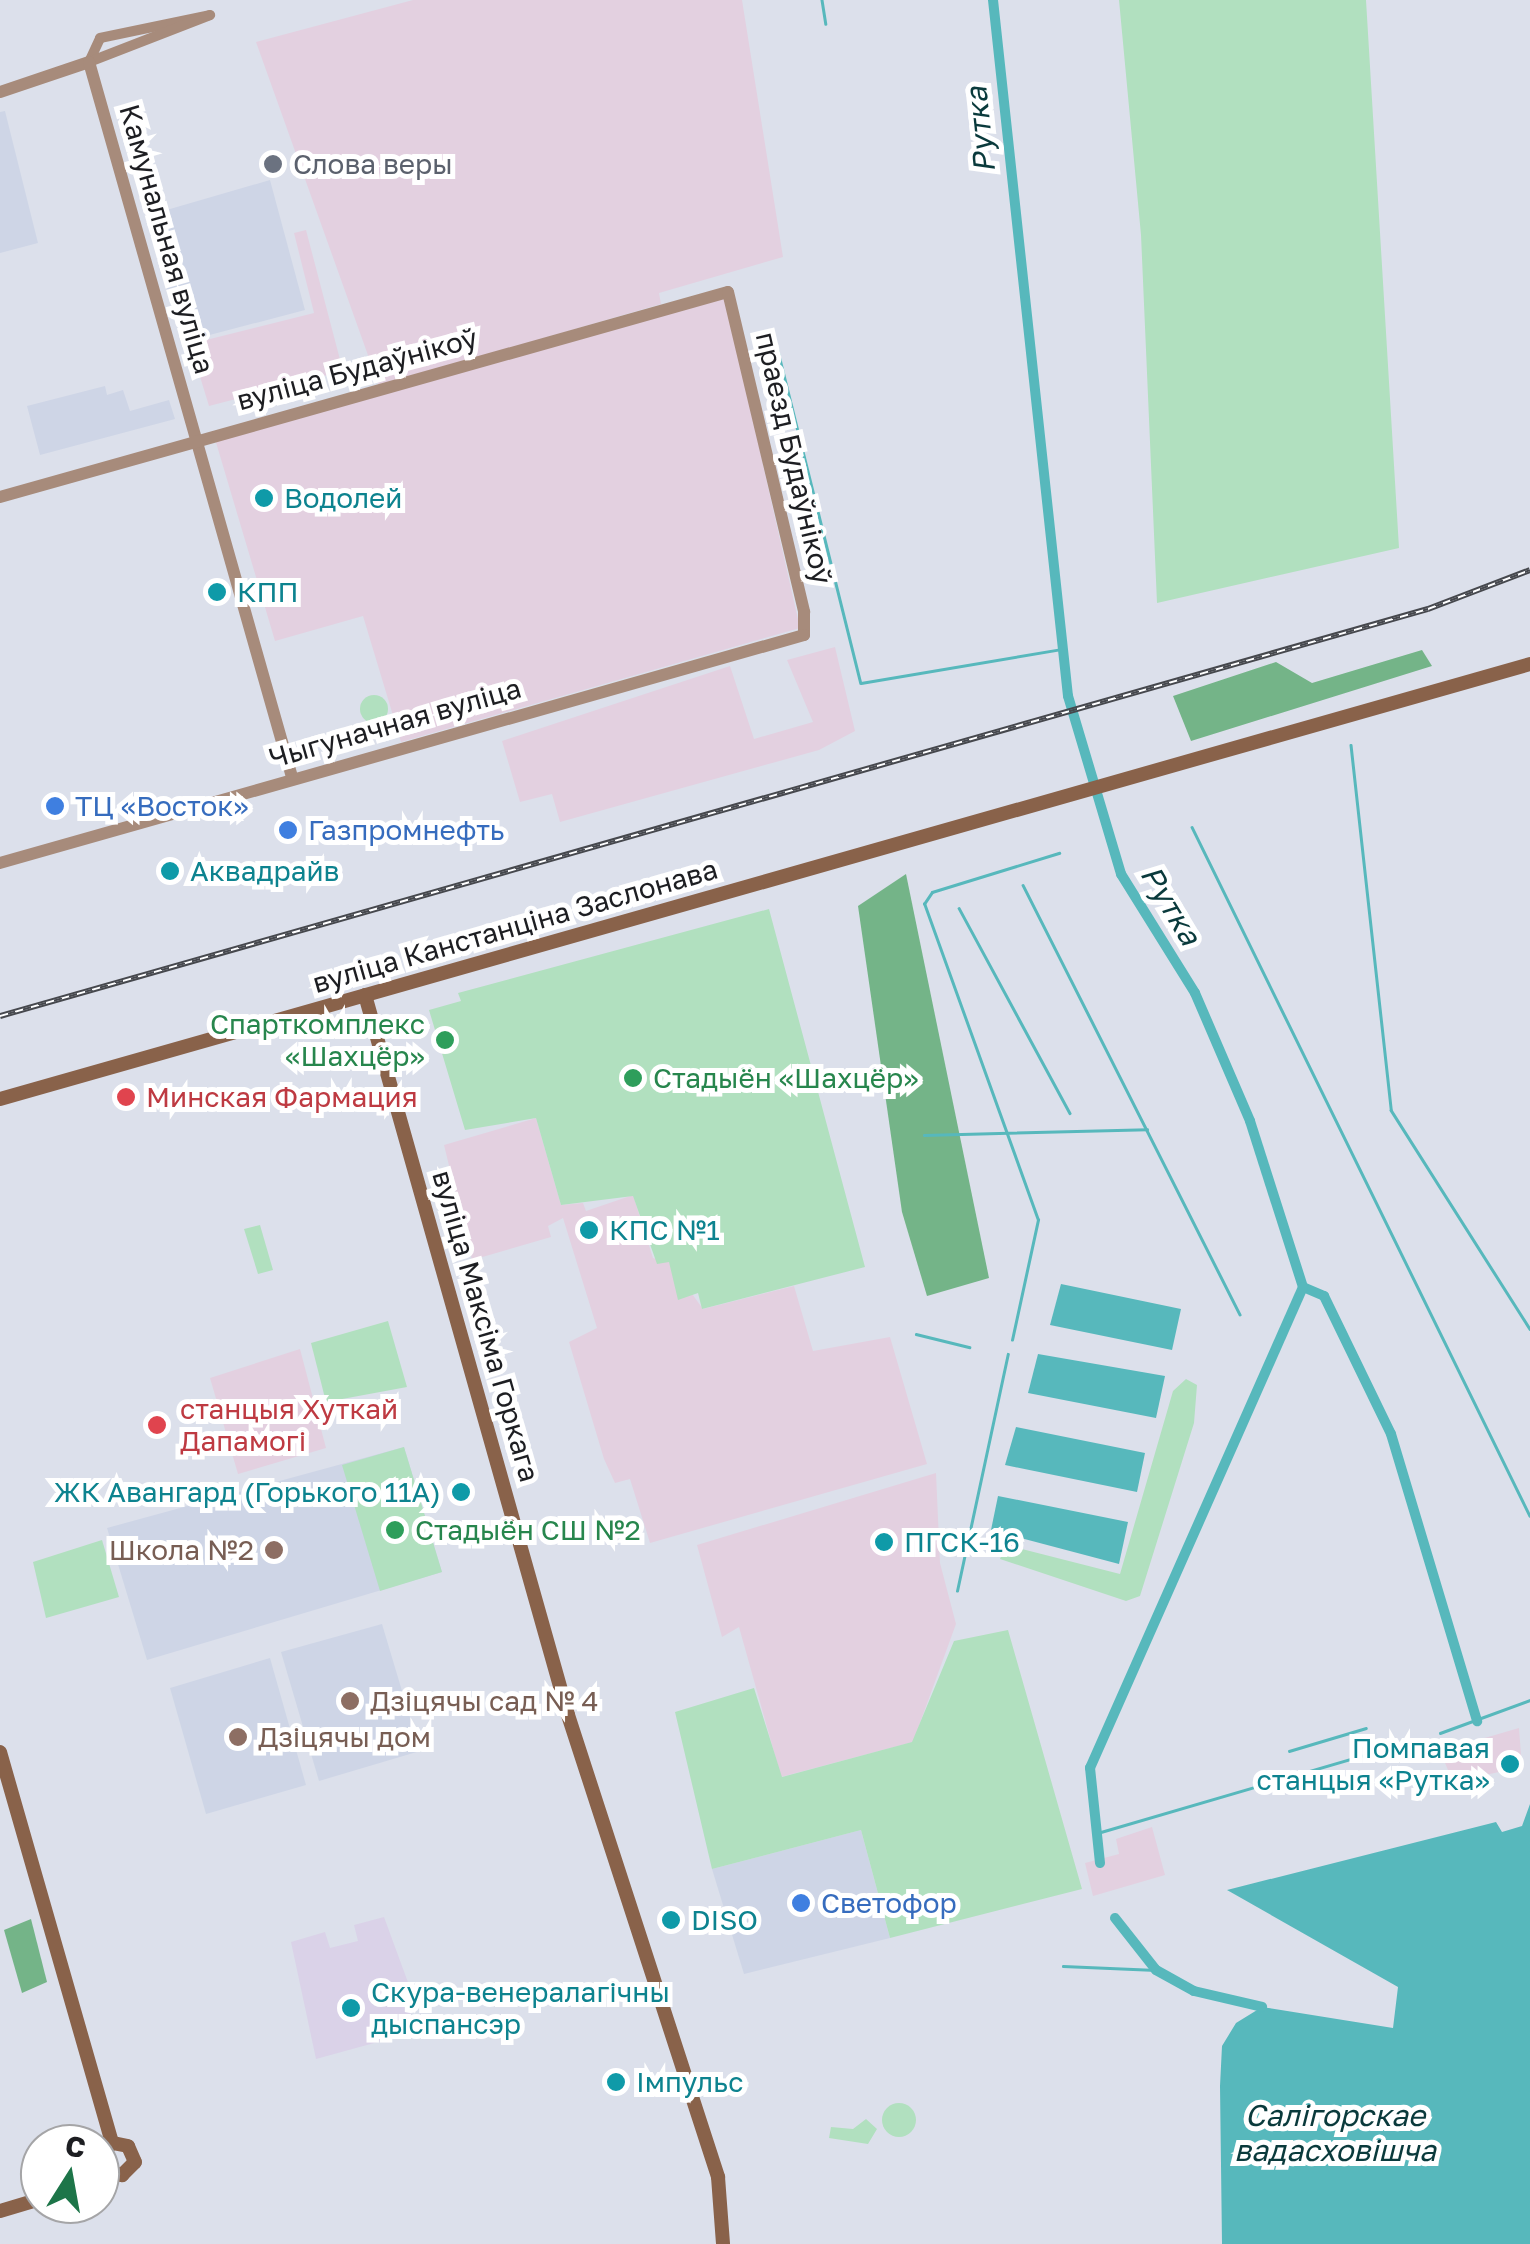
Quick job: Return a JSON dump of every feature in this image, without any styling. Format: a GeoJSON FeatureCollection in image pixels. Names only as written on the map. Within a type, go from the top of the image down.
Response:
{"type":"FeatureCollection","features":[{"type":"Feature","properties":{"kind":"main road","name":"вуліца Канстанціна Заслонава"},"geometry":{"type":"LineString","coordinates":[[0,1099],[1530,664]]}},
{"type":"Feature","properties":{"kind":"main road","name":"вуліца Максіма Горкага"},"geometry":{"type":"LineString","coordinates":[[365,995],[568,1715],[718,2178],[723,2244]]}},
{"type":"Feature","properties":{"kind":"main road"},"geometry":{"type":"LineString","coordinates":[[0,1752],[107,2124]]}},
{"type":"Feature","properties":{"kind":"main road"},"geometry":{"type":"LineString","coordinates":[[120,2144],[128,2146],[135,2162],[120,2175]]}},
{"type":"Feature","properties":{"kind":"street"},"geometry":{"type":"LineString","coordinates":[[0,92],[199,27],[210,15],[100,38],[89,62]]}},
{"type":"Feature","properties":{"kind":"street","name":"Камунальная вуліца"},"geometry":{"type":"LineString","coordinates":[[89,62],[292,777]]}},
{"type":"Feature","properties":{"kind":"street","name":"вуліца Будаўнікоў"},"geometry":{"type":"LineString","coordinates":[[0,497],[198,438],[728,292]]}},
{"type":"Feature","properties":{"kind":"street","name":"праезд Будаўнікоў"},"geometry":{"type":"LineString","coordinates":[[728,292],[804,635]]}},
{"type":"Feature","properties":{"kind":"street","name":"Чыгуначная вуліца"},"geometry":{"type":"LineString","coordinates":[[0,863],[292,777],[804,635]]}},
{"type":"Feature","properties":{"kind":"shaded area"},"geometry":{"type":"Polygon","coordinates":[[[413,0],[742,0],[783,257],[659,293],[661,304],[379,386],[256,42],[413,0]]]}},
{"type":"Feature","properties":{"kind":"shaded area"},"geometry":{"type":"Polygon","coordinates":[[[5,111],[38,243],[0,253],[0,112],[5,111]]]}},
{"type":"Feature","properties":{"kind":"shaded area"},"geometry":{"type":"Polygon","coordinates":[[[270,180],[305,310],[183,342],[146,216],[270,180]]]}},
{"type":"Feature","properties":{"kind":"shaded area"},"geometry":{"type":"Polygon","coordinates":[[[306,230],[343,371],[209,406],[190,344],[314,313],[294,233],[306,230]]]}},
{"type":"Feature","properties":{"kind":"shaded area"},"geometry":{"type":"Polygon","coordinates":[[[725,297],[800,628],[401,742],[363,616],[275,641],[215,439],[725,297]]]}},
{"type":"Feature","properties":{"kind":"shaded area"},"geometry":{"type":"Polygon","coordinates":[[[105,386],[107,395],[123,390],[130,411],[169,400],[175,419],[40,455],[27,406],[105,386]]]}},
{"type":"Feature","properties":{"kind":"shaded area"},"geometry":{"type":"Polygon","coordinates":[[[835,647],[855,731],[819,750],[560,822],[552,794],[520,802],[502,741],[730,666],[754,739],[813,722],[787,660],[835,647]]]}},
{"type":"Feature","properties":{"kind":"shaded area"},"geometry":{"type":"Polygon","coordinates":[[[536,1118],[561,1205],[583,1203],[586,1211],[633,1195],[653,1258],[669,1262],[703,1309],[794,1286],[813,1351],[890,1337],[927,1464],[650,1543],[630,1479],[615,1483],[604,1459],[569,1342],[597,1328],[563,1218],[548,1226],[551,1237],[472,1260],[444,1145],[536,1118]]]}},
{"type":"Feature","properties":{"kind":"shaded area"},"geometry":{"type":"Polygon","coordinates":[[[300,1349],[326,1448],[238,1474],[210,1378],[300,1349]]]}},
{"type":"Feature","properties":{"kind":"shaded area","name":"Школа №2"},"geometry":{"type":"Polygon","coordinates":[[[404,1447],[442,1572],[147,1660],[107,1528],[404,1447]]]}},
{"type":"Feature","properties":{"kind":"shaded area"},"geometry":{"type":"Polygon","coordinates":[[[936,1473],[940,1563],[956,1624],[913,1742],[781,1777],[739,1627],[722,1637],[697,1545],[936,1473]]]}},
{"type":"Feature","properties":{"kind":"shaded area","name":"Дзіцячы сад № 4"},"geometry":{"type":"Polygon","coordinates":[[[382,1624],[420,1751],[319,1781],[281,1652],[382,1624]]]}},
{"type":"Feature","properties":{"kind":"shaded area","name":"Дзіцячы дом"},"geometry":{"type":"Polygon","coordinates":[[[270,1658],[306,1785],[206,1814],[170,1688],[270,1658]]]}},
{"type":"Feature","properties":{"kind":"shaded area"},"geometry":{"type":"Polygon","coordinates":[[[1519,1728],[1522,1767],[1453,1782],[1440,1751],[1519,1728]]]}},
{"type":"Feature","properties":{"kind":"shaded area"},"geometry":{"type":"Polygon","coordinates":[[[1152,1827],[1165,1875],[1093,1896],[1085,1863],[1119,1854],[1116,1839],[1152,1827]]]}},
{"type":"Feature","properties":{"kind":"shaded area"},"geometry":{"type":"Polygon","coordinates":[[[861,1830],[890,1938],[744,1974],[712,1869],[861,1830]]]}},
{"type":"Feature","properties":{"kind":"shaded area"},"geometry":{"type":"Polygon","coordinates":[[[384,1917],[413,1996],[407,2034],[316,2059],[291,1942],[325,1932],[330,1948],[358,1941],[354,1925],[384,1917]]]}},
{"type":"Feature","properties":{"kind":"green space"},"geometry":{"type":"Polygon","coordinates":[[[1119,0],[1366,0],[1399,548],[1157,603],[1141,235],[1119,0]]]}},
{"type":"Feature","properties":{"kind":"green space"},"geometry":{"type":"Polygon","coordinates":[[[1422,650],[1432,666],[1191,741],[1173,696],[1276,662],[1312,683],[1422,650]]]}},
{"type":"Feature","properties":{"kind":"green space"},"geometry":{"type":"Polygon","coordinates":[[[374,695],[384,699],[388,709],[384,719],[374,723],[364,719],[360,709],[364,699],[374,695]]]}},
{"type":"Feature","properties":{"kind":"green space"},"geometry":{"type":"Polygon","coordinates":[[[906,874],[989,1278],[927,1296],[902,1212],[858,906],[906,874]]]}},
{"type":"Feature","properties":{"kind":"green space","name":"Стадыён «Шахцёр»"},"geometry":{"type":"Polygon","coordinates":[[[769,909],[865,1267],[702,1309],[698,1293],[678,1300],[669,1262],[657,1264],[633,1196],[561,1205],[536,1118],[465,1130],[429,1010],[461,1001],[458,993],[769,909]]]}},
{"type":"Feature","properties":{"kind":"green space"},"geometry":{"type":"Polygon","coordinates":[[[260,1225],[273,1270],[258,1274],[244,1229],[260,1225]]]}},
{"type":"Feature","properties":{"kind":"green space"},"geometry":{"type":"Polygon","coordinates":[[[388,1321],[407,1387],[326,1402],[311,1343],[388,1321]]]}},
{"type":"Feature","properties":{"kind":"green space"},"geometry":{"type":"Polygon","coordinates":[[[1186,1379],[1197,1385],[1194,1423],[1140,1596],[1126,1601],[1000,1559],[1006,1545],[1120,1574],[1173,1391],[1186,1379]]]}},
{"type":"Feature","properties":{"kind":"green space","name":"Стадыён СШ №2"},"geometry":{"type":"Polygon","coordinates":[[[404,1447],[442,1572],[380,1591],[342,1465],[404,1447]]]}},
{"type":"Feature","properties":{"kind":"green space"},"geometry":{"type":"Polygon","coordinates":[[[102,1540],[119,1597],[46,1618],[33,1562],[102,1540]]]}},
{"type":"Feature","properties":{"kind":"green space"},"geometry":{"type":"Polygon","coordinates":[[[1008,1630],[1082,1889],[890,1938],[861,1830],[712,1869],[675,1712],[754,1688],[782,1777],[912,1742],[954,1641],[1008,1630]]]}},
{"type":"Feature","properties":{"kind":"green space"},"geometry":{"type":"Polygon","coordinates":[[[31,1919],[47,1982],[22,1993],[4,1930],[31,1919]]]}},
{"type":"Feature","properties":{"kind":"green space"},"geometry":{"type":"Polygon","coordinates":[[[899,2103],[911,2108],[916,2120],[911,2132],[899,2137],[887,2132],[882,2120],[887,2108],[899,2103]]]}},
{"type":"Feature","properties":{"kind":"green space"},"geometry":{"type":"Polygon","coordinates":[[[866,2119],[877,2129],[868,2144],[829,2138],[831,2127],[853,2129],[866,2119]]]}},
{"type":"Feature","properties":{"kind":"water"},"geometry":{"type":"Polygon","coordinates":[[[1061,1284],[1181,1309],[1172,1350],[1050,1325],[1061,1284]]]}},
{"type":"Feature","properties":{"kind":"water"},"geometry":{"type":"Polygon","coordinates":[[[1038,1354],[1165,1376],[1156,1418],[1028,1393],[1038,1354]]]}},
{"type":"Feature","properties":{"kind":"water"},"geometry":{"type":"Polygon","coordinates":[[[1016,1427],[1145,1453],[1137,1492],[1005,1465],[1016,1427]]]}},
{"type":"Feature","properties":{"kind":"water"},"geometry":{"type":"Polygon","coordinates":[[[998,1496],[1128,1522],[1119,1564],[991,1530],[998,1496]]]}},
{"type":"Feature","properties":{"kind":"water","name":"Салігорскае вадасховішча"},"geometry":{"type":"Polygon","coordinates":[[[1530,1804],[1530,2244],[1222,2244],[1222,2046],[1236,2023],[1262,2007],[1393,2028],[1398,1987],[1227,1890],[1496,1822],[1502,1832],[1522,1826],[1530,1804]]]}},
{"type":"Feature","properties":{"kind":"waterway"},"geometry":{"type":"LineString","coordinates":[[822,0],[826,24]]}},
{"type":"Feature","properties":{"kind":"waterway","name":"Рутка"},"geometry":{"type":"LineString","coordinates":[[993,0],[1068,696],[1121,874],[1195,993],[1250,1121],[1303,1287],[1324,1296],[1391,1434],[1477,1721]]}},
{"type":"Feature","properties":{"kind":"waterway"},"geometry":{"type":"LineString","coordinates":[[777,347],[861,683],[1062,649]]}},
{"type":"Feature","properties":{"kind":"waterway"},"geometry":{"type":"LineString","coordinates":[[1351,745],[1391,1110],[1530,1329]]}},
{"type":"Feature","properties":{"kind":"waterway"},"geometry":{"type":"LineString","coordinates":[[1192,827],[1530,1516]]}},
{"type":"Feature","properties":{"kind":"waterway"},"geometry":{"type":"LineString","coordinates":[[1012,1340],[1038,1220],[924,904],[932,892],[1059,853]]}},
{"type":"Feature","properties":{"kind":"waterway"},"geometry":{"type":"LineString","coordinates":[[1023,885],[1240,1314]]}},
{"type":"Feature","properties":{"kind":"waterway"},"geometry":{"type":"LineString","coordinates":[[959,908],[1070,1113]]}},
{"type":"Feature","properties":{"kind":"waterway"},"geometry":{"type":"LineString","coordinates":[[924,1135],[1147,1129]]}},
{"type":"Feature","properties":{"kind":"waterway"},"geometry":{"type":"LineString","coordinates":[[1100,1863],[1090,1768],[1303,1287]]}},
{"type":"Feature","properties":{"kind":"waterway"},"geometry":{"type":"LineString","coordinates":[[916,1334],[969,1347]]}},
{"type":"Feature","properties":{"kind":"waterway"},"geometry":{"type":"LineString","coordinates":[[957,1591],[1008,1354]]}},
{"type":"Feature","properties":{"kind":"waterway"},"geometry":{"type":"LineString","coordinates":[[1440,1733],[1530,1700]]}},
{"type":"Feature","properties":{"kind":"waterway"},"geometry":{"type":"LineString","coordinates":[[1289,1751],[1366,1728]]}},
{"type":"Feature","properties":{"kind":"waterway"},"geometry":{"type":"LineString","coordinates":[[1094,1834],[1415,1740]]}},
{"type":"Feature","properties":{"kind":"waterway"},"geometry":{"type":"LineString","coordinates":[[1115,1918],[1156,1970],[1194,1991],[1262,2007]]}},
{"type":"Feature","properties":{"kind":"waterway"},"geometry":{"type":"LineString","coordinates":[[1063,1966],[1156,1970]]}},
{"type":"Feature","properties":{"kind":"railway"},"geometry":{"type":"LineString","coordinates":[[0,1016],[1428,609],[1530,570]]}},
{"type":"Feature","properties":{"kind":"place","name":"Слова веры"},"geometry":{"type":"Point","coordinates":[273,164]}},
{"type":"Feature","properties":{"kind":"place","name":"Водолей"},"geometry":{"type":"Point","coordinates":[264,498]}},
{"type":"Feature","properties":{"kind":"place","name":"КПП"},"geometry":{"type":"Point","coordinates":[217,592]}},
{"type":"Feature","properties":{"kind":"place","name":"ТЦ «Восток»"},"geometry":{"type":"Point","coordinates":[55,806]}},
{"type":"Feature","properties":{"kind":"place","name":"Газпромнефть"},"geometry":{"type":"Point","coordinates":[288,830]}},
{"type":"Feature","properties":{"kind":"place","name":"Аквадрайв"},"geometry":{"type":"Point","coordinates":[170,871]}},
{"type":"Feature","properties":{"kind":"place","name":"Спарткомплекс «Шахцёр»"},"geometry":{"type":"Point","coordinates":[445,1040]}},
{"type":"Feature","properties":{"kind":"place","name":"Стадыён «Шахцёр»"},"geometry":{"type":"Point","coordinates":[633,1078]}},
{"type":"Feature","properties":{"kind":"place","name":"Минская Фармация"},"geometry":{"type":"Point","coordinates":[126,1097]}},
{"type":"Feature","properties":{"kind":"place","name":"КПС №1"},"geometry":{"type":"Point","coordinates":[589,1230]}},
{"type":"Feature","properties":{"kind":"place","name":"станцыя Хуткай Дапамогі"},"geometry":{"type":"Point","coordinates":[157,1425]}},
{"type":"Feature","properties":{"kind":"place","name":"ЖК Авангард (Горького 11А)"},"geometry":{"type":"Point","coordinates":[461,1492]}},
{"type":"Feature","properties":{"kind":"place","name":"Стадыён СШ №2"},"geometry":{"type":"Point","coordinates":[395,1530]}},
{"type":"Feature","properties":{"kind":"place","name":"ПГСК-16"},"geometry":{"type":"Point","coordinates":[884,1542]}},
{"type":"Feature","properties":{"kind":"place","name":"Школа №2"},"geometry":{"type":"Point","coordinates":[274,1550]}},
{"type":"Feature","properties":{"kind":"place","name":"Дзіцячы сад № 4"},"geometry":{"type":"Point","coordinates":[350,1701]}},
{"type":"Feature","properties":{"kind":"place","name":"Дзіцячы дом"},"geometry":{"type":"Point","coordinates":[238,1737]}},
{"type":"Feature","properties":{"kind":"place","name":"Помпавая станцыя «Рутка»"},"geometry":{"type":"Point","coordinates":[1510,1764]}},
{"type":"Feature","properties":{"kind":"place","name":"Светофор"},"geometry":{"type":"Point","coordinates":[801,1903]}},
{"type":"Feature","properties":{"kind":"place","name":"DISO"},"geometry":{"type":"Point","coordinates":[671,1920]}},
{"type":"Feature","properties":{"kind":"place","name":"Скура-венералагічны дыспансэр"},"geometry":{"type":"Point","coordinates":[351,2008]}},
{"type":"Feature","properties":{"kind":"place","name":"Імпульс"},"geometry":{"type":"Point","coordinates":[616,2082]}}]}
